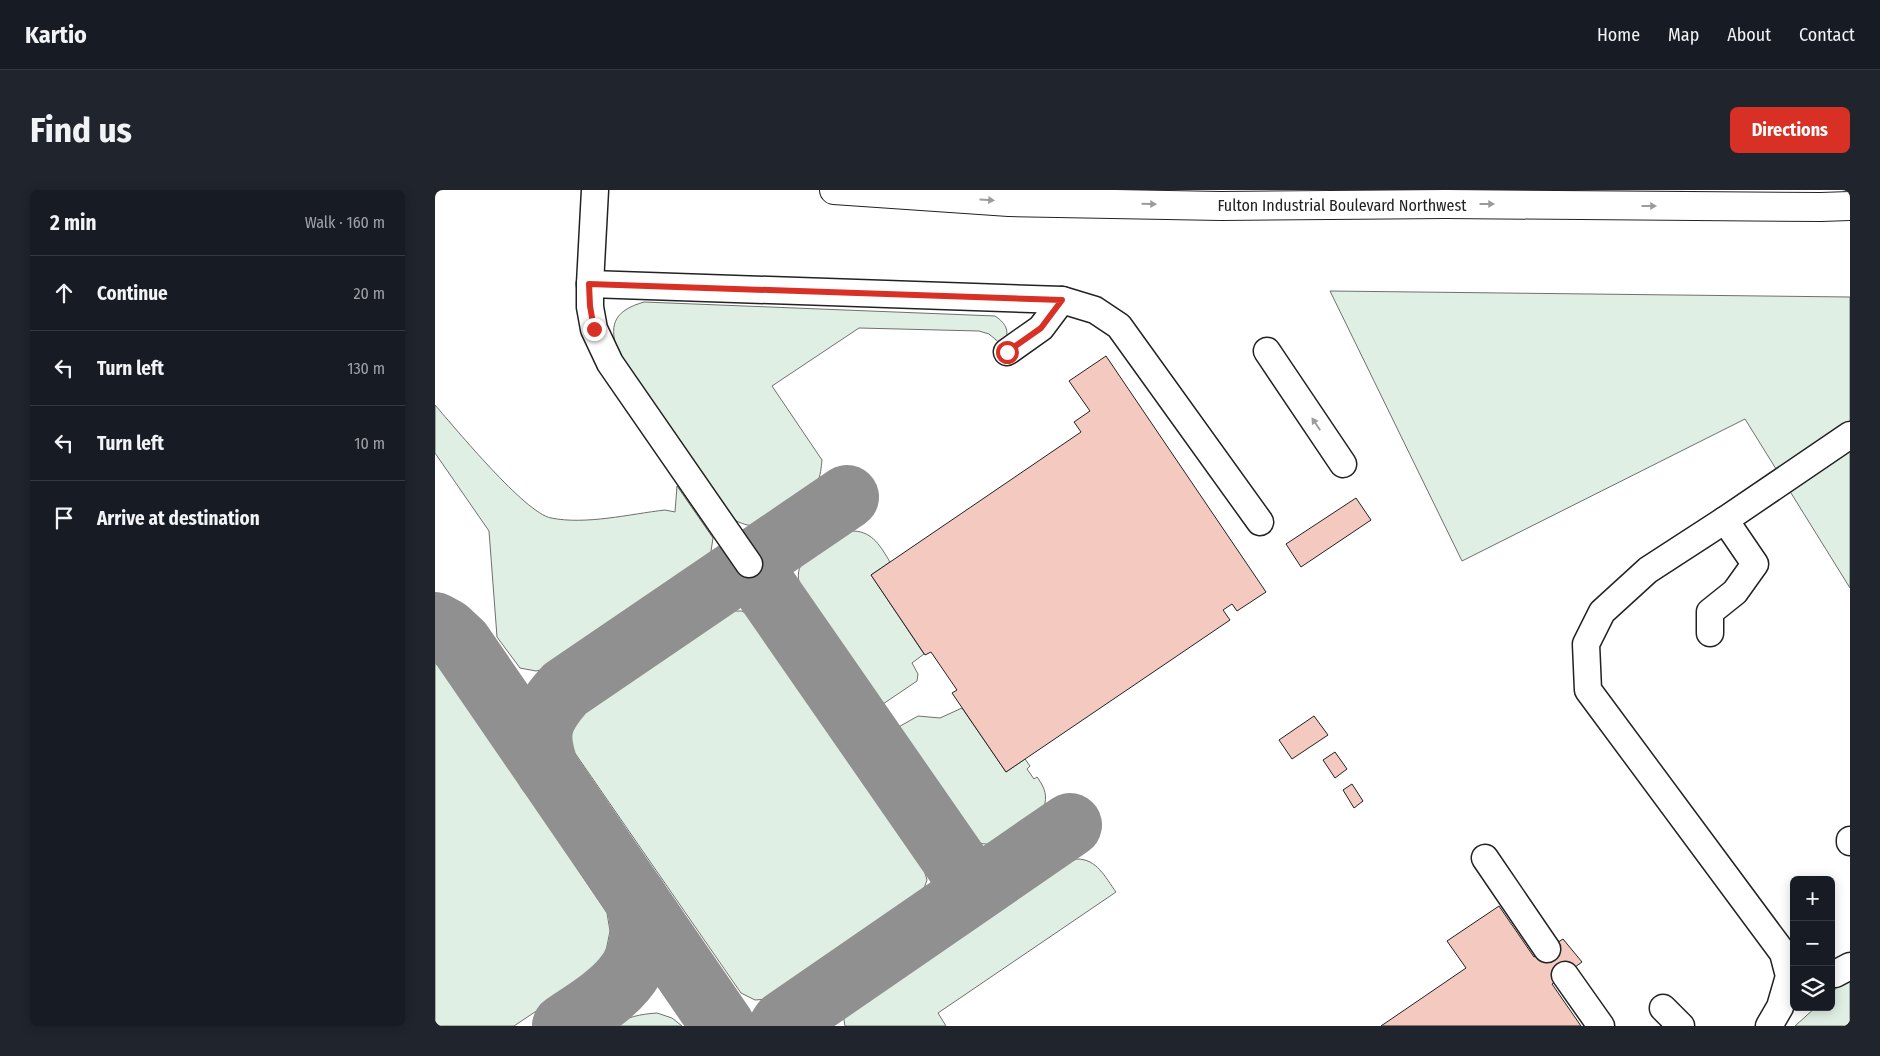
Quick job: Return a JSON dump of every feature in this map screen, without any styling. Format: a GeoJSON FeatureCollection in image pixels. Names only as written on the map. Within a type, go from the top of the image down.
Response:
{"type":"FeatureCollection","features":[{"type":"Feature","properties":{"kind":"main road","name":"Fulton Industrial Boulevard Northwest"},"geometry":{"type":"LineString","coordinates":[[834,190],[1009,202],[1221,206],[1456,204],[1850,206]]}},
{"type":"Feature","properties":{"kind":"lane"},"geometry":{"type":"LineString","coordinates":[[595,190],[589,284],[594,329],[610,363],[749,564]]}},
{"type":"Feature","properties":{"kind":"lane"},"geometry":{"type":"LineString","coordinates":[[589,284],[1062,300],[1095,310],[1119,326],[1260,522]]}},
{"type":"Feature","properties":{"kind":"lane"},"geometry":{"type":"LineString","coordinates":[[1007,352],[1041,328],[1062,300]]}},
{"type":"Feature","properties":{"kind":"lane"},"geometry":{"type":"LineString","coordinates":[[1267,351],[1343,464]]}},
{"type":"Feature","properties":{"kind":"lane"},"geometry":{"type":"LineString","coordinates":[[1790,973],[1783,953],[1588,690],[1586,644],[1602,612],[1648,570],[1850,435]]}},
{"type":"Feature","properties":{"kind":"lane"},"geometry":{"type":"LineString","coordinates":[[1710,634],[1710,612],[1735,592],[1755,564],[1725,520]]}},
{"type":"Feature","properties":{"kind":"lane"},"geometry":{"type":"LineString","coordinates":[[1485,858],[1547,949]]}},
{"type":"Feature","properties":{"kind":"lane"},"geometry":{"type":"LineString","coordinates":[[1835,974],[1850,966]]}},
{"type":"Feature","properties":{"kind":"lane"},"geometry":{"type":"LineString","coordinates":[[1565,975],[1601,1026]]}},
{"type":"Feature","properties":{"kind":"lane"},"geometry":{"type":"LineString","coordinates":[[1769,1026],[1780,1007],[1790,979]]}},
{"type":"Feature","properties":{"kind":"green space"},"geometry":{"type":"Polygon","coordinates":[[[1330,291],[1850,297],[1850,588],[1745,419],[1462,561],[1330,291]]]}},
{"type":"Feature","properties":{"kind":"green space"},"geometry":{"type":"Polygon","coordinates":[[[644,302],[995,316],[1005,326],[1007,333],[1002,345],[989,334],[979,331],[859,328],[772,386],[822,460],[821,471],[817,482],[798,499],[763,523],[751,525],[732,519],[617,349],[614,340],[614,324],[617,318],[627,309],[644,302]]]}},
{"type":"Feature","properties":{"kind":"green space"},"geometry":{"type":"Polygon","coordinates":[[[435,405],[508,486],[539,513],[551,518],[593,520],[665,510],[675,512],[677,486],[713,538],[710,558],[550,668],[536,671],[520,668],[497,637],[489,531],[435,453],[435,405]]]}},
{"type":"Feature","properties":{"kind":"green space"},"geometry":{"type":"Polygon","coordinates":[[[854,531],[866,534],[876,541],[890,562],[871,575],[924,654],[912,663],[918,674],[917,681],[883,704],[877,703],[802,592],[799,582],[799,568],[810,555],[833,539],[854,531]]]}},
{"type":"Feature","properties":{"kind":"green space"},"geometry":{"type":"Polygon","coordinates":[[[725,611],[742,611],[756,620],[923,866],[927,880],[922,894],[769,999],[755,1000],[741,993],[570,746],[569,729],[579,712],[725,611]]]}},
{"type":"Feature","properties":{"kind":"green space"},"geometry":{"type":"Polygon","coordinates":[[[435,663],[448,676],[607,913],[610,931],[606,951],[593,973],[514,1026],[435,1026],[435,663]]]}},
{"type":"Feature","properties":{"kind":"green space"},"geometry":{"type":"Polygon","coordinates":[[[962,708],[1006,772],[1025,759],[1030,766],[1027,769],[1034,779],[1037,777],[1045,792],[1045,803],[1037,816],[1020,830],[993,843],[980,843],[966,833],[895,729],[918,716],[940,718],[962,708]]]}},
{"type":"Feature","properties":{"kind":"green space"},"geometry":{"type":"Polygon","coordinates":[[[1077,859],[1095,865],[1116,892],[938,1013],[946,1026],[845,1026],[843,1014],[1064,863],[1077,859]]]}},
{"type":"Feature","properties":{"kind":"green space"},"geometry":{"type":"Polygon","coordinates":[[[1850,976],[1850,1026],[1795,1026],[1812,1011],[1835,1011],[1835,989],[1850,976]]]}},
{"type":"Feature","properties":{"kind":"green space"},"geometry":{"type":"Polygon","coordinates":[[[657,1013],[672,1018],[682,1026],[612,1026],[634,1016],[657,1013]]]}},
{"type":"Feature","properties":{"kind":"building"},"geometry":{"type":"Polygon","coordinates":[[[1106,356],[1266,592],[1237,611],[1232,604],[1223,610],[1230,620],[1006,772],[952,693],[957,690],[931,652],[925,655],[871,575],[1081,432],[1074,422],[1090,411],[1069,381],[1106,356]]]}},
{"type":"Feature","properties":{"kind":"building"},"geometry":{"type":"Polygon","coordinates":[[[1356,498],[1371,520],[1301,567],[1286,544],[1356,498]]]}},
{"type":"Feature","properties":{"kind":"building"},"geometry":{"type":"Polygon","coordinates":[[[1314,716],[1328,735],[1292,759],[1279,740],[1314,716]]]}},
{"type":"Feature","properties":{"kind":"building"},"geometry":{"type":"Polygon","coordinates":[[[1335,752],[1347,769],[1335,778],[1323,760],[1335,752]]]}},
{"type":"Feature","properties":{"kind":"building"},"geometry":{"type":"Polygon","coordinates":[[[1352,784],[1363,801],[1354,808],[1343,790],[1352,784]]]}},
{"type":"Feature","properties":{"kind":"building"},"geometry":{"type":"Polygon","coordinates":[[[1499,906],[1534,957],[1563,939],[1582,962],[1552,984],[1581,1026],[1381,1026],[1466,968],[1447,941],[1499,906]]]}},
{"type":"Feature","properties":{"kind":"taxiway"},"geometry":{"type":"LineString","coordinates":[[548,771],[541,746],[541,727],[549,709],[565,689],[847,497]]}},
{"type":"Feature","properties":{"kind":"taxiway"},"geometry":{"type":"LineString","coordinates":[[749,564],[975,890]]}},
{"type":"Feature","properties":{"kind":"taxiway"},"geometry":{"type":"LineString","coordinates":[[435,624],[446,630],[461,644],[723,1026]]}},
{"type":"Feature","properties":{"kind":"taxiway"},"geometry":{"type":"LineString","coordinates":[[781,1026],[784,1022],[1070,825]]}},
{"type":"Feature","properties":{"kind":"taxiway"},"geometry":{"type":"LineString","coordinates":[[564,1026],[607,996],[630,972],[637,957],[641,940],[641,918],[636,899]]}},
{"type":"Feature","properties":{"kind":"route"},"geometry":{"type":"LineString","coordinates":[[594,329],[589,284],[1062,300],[1041,328],[1007,352]]}}]}
